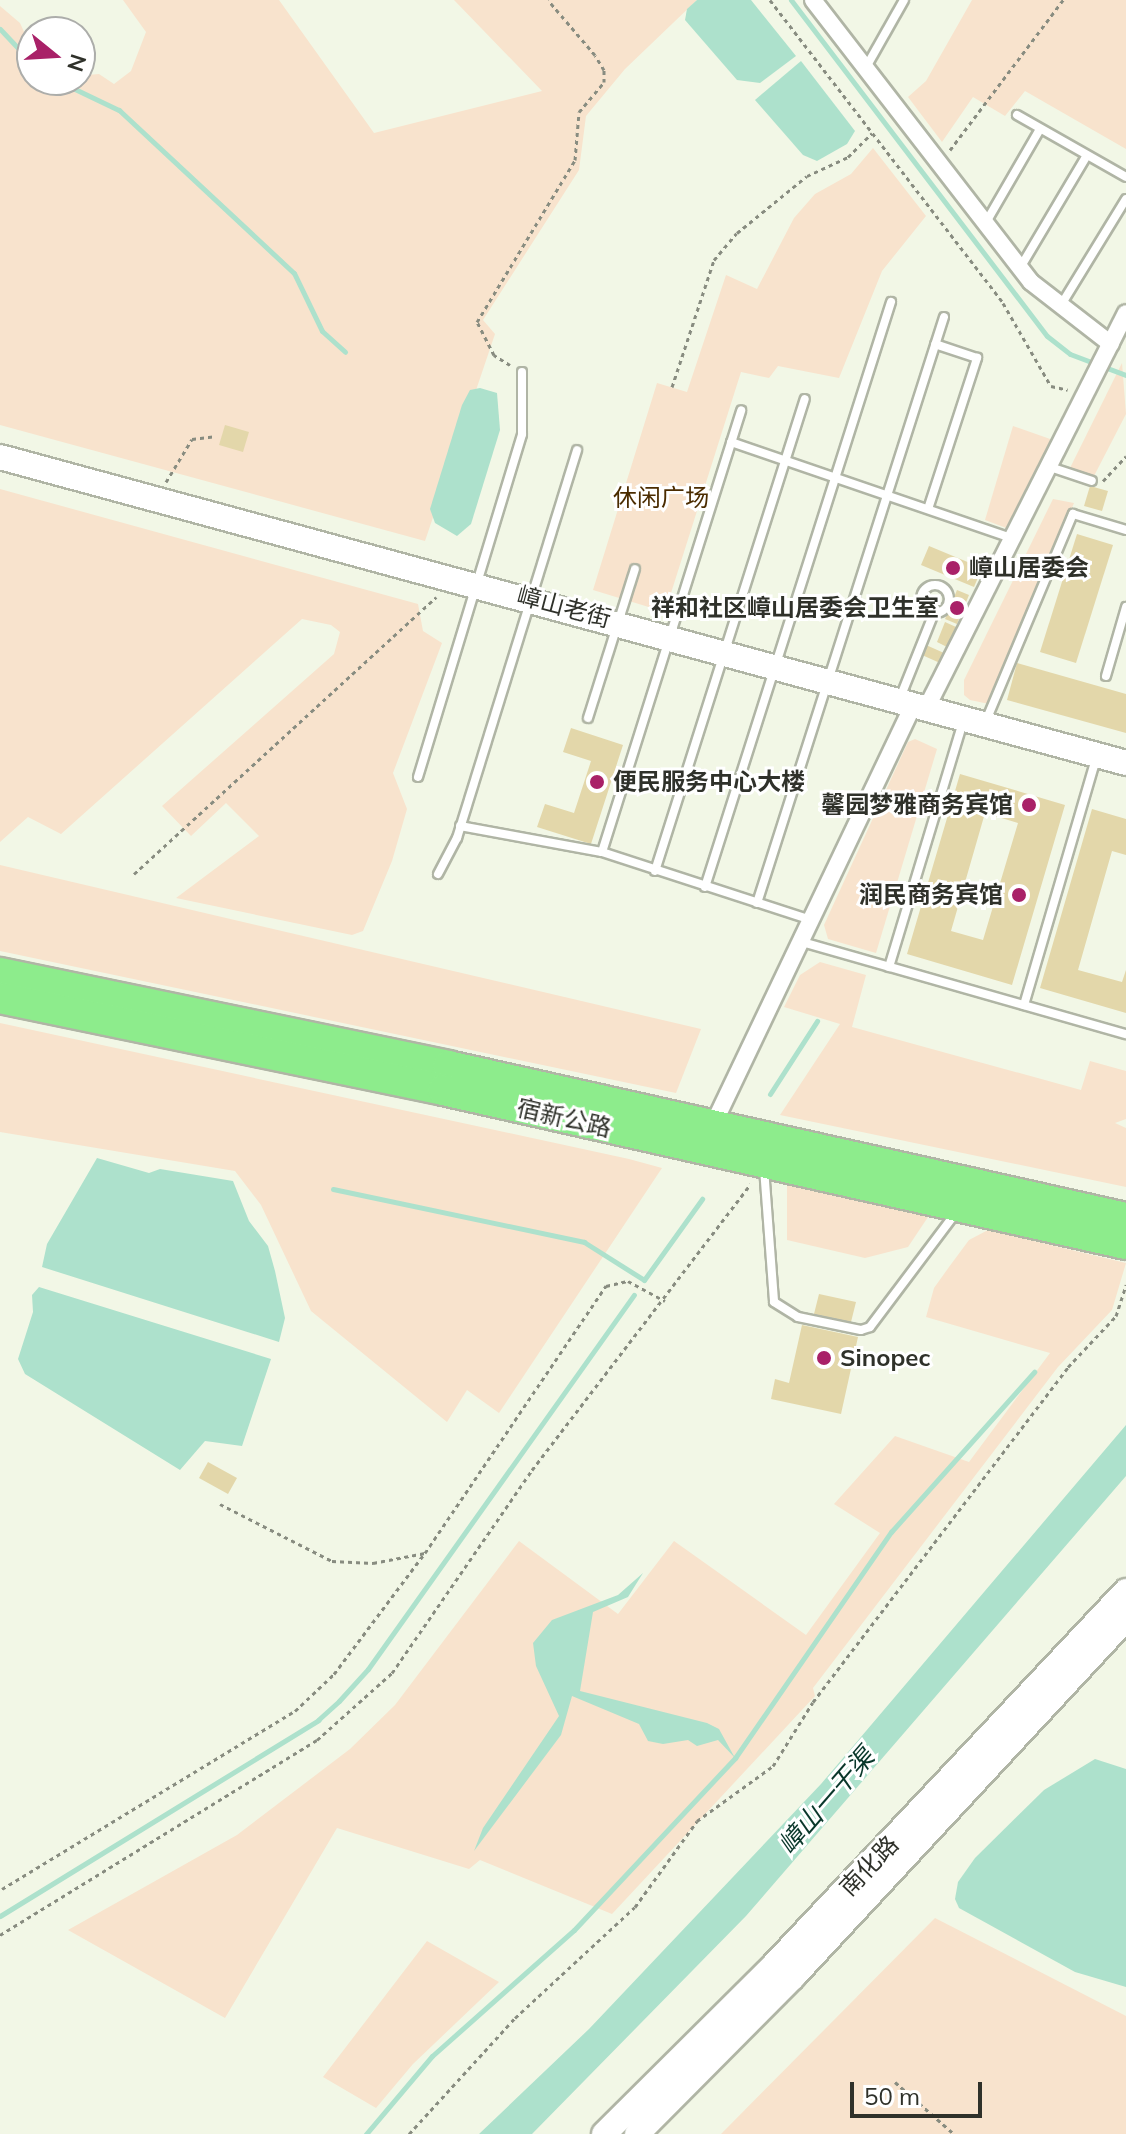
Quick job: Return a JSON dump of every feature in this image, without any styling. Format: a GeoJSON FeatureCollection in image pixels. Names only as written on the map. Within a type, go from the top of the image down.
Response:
{"type":"FeatureCollection","features":[{"type":"Feature","properties":{"kind":"highway","name":"宿新公路"},"geometry":{"type":"LineString","coordinates":[[0,973],[713,1125],[1126,1218]]}},
{"type":"Feature","properties":{"kind":"highway","name":"宿新公路"},"geometry":{"type":"LineString","coordinates":[[0,998],[1126,1244]]}},
{"type":"Feature","properties":{"kind":"main road","name":"嶂山老街"},"geometry":{"type":"LineString","coordinates":[[0,457],[531,598],[1126,763]]}},
{"type":"Feature","properties":{"kind":"main road","name":"南化路"},"geometry":{"type":"LineString","coordinates":[[604,2134],[773,1966],[1126,1591]]}},
{"type":"Feature","properties":{"kind":"main road","name":"南化路"},"geometry":{"type":"LineString","coordinates":[[637,2134],[793,1977],[1126,1619]]}},
{"type":"Feature","properties":{"kind":"street"},"geometry":{"type":"LineString","coordinates":[[823,4],[865,69],[1020,268],[1061,305],[1119,346]]}},
{"type":"Feature","properties":{"kind":"street"},"geometry":{"type":"LineString","coordinates":[[713,1125],[914,703],[1013,539],[1100,368],[1119,346],[1126,313]]}},
{"type":"Feature","properties":{"kind":"lane"},"geometry":{"type":"LineString","coordinates":[[865,69],[904,0]]}},
{"type":"Feature","properties":{"kind":"lane"},"geometry":{"type":"LineString","coordinates":[[1017,115],[1126,177]]}},
{"type":"Feature","properties":{"kind":"lane"},"geometry":{"type":"LineString","coordinates":[[985,224],[1040,129]]}},
{"type":"Feature","properties":{"kind":"lane"},"geometry":{"type":"LineString","coordinates":[[1020,268],[1087,155]]}},
{"type":"Feature","properties":{"kind":"lane"},"geometry":{"type":"LineString","coordinates":[[1061,305],[1126,199]]}},
{"type":"Feature","properties":{"kind":"lane"},"geometry":{"type":"LineString","coordinates":[[705,887],[891,302]]}},
{"type":"Feature","properties":{"kind":"lane"},"geometry":{"type":"LineString","coordinates":[[757,903],[944,317]]}},
{"type":"Feature","properties":{"kind":"lane"},"geometry":{"type":"LineString","coordinates":[[929,506],[977,358],[935,344]]}},
{"type":"Feature","properties":{"kind":"lane"},"geometry":{"type":"LineString","coordinates":[[418,777],[467,581],[522,434],[522,372]]}},
{"type":"Feature","properties":{"kind":"lane"},"geometry":{"type":"LineString","coordinates":[[655,871],[805,399]]}},
{"type":"Feature","properties":{"kind":"lane"},"geometry":{"type":"LineString","coordinates":[[602,852],[741,410]]}},
{"type":"Feature","properties":{"kind":"lane"},"geometry":{"type":"LineString","coordinates":[[731,442],[929,506],[1013,539]]}},
{"type":"Feature","properties":{"kind":"lane"},"geometry":{"type":"LineString","coordinates":[[438,874],[460,826],[577,450]]}},
{"type":"Feature","properties":{"kind":"lane"},"geometry":{"type":"LineString","coordinates":[[1050,467],[1092,481]]}},
{"type":"Feature","properties":{"kind":"lane"},"geometry":{"type":"LineString","coordinates":[[889,967],[974,720],[1073,514],[1126,530]]}},
{"type":"Feature","properties":{"kind":"lane"},"geometry":{"type":"LineString","coordinates":[[588,718],[635,569]]}},
{"type":"Feature","properties":{"kind":"lane"},"geometry":{"type":"LineString","coordinates":[[1106,676],[1126,607]]}},
{"type":"Feature","properties":{"kind":"lane"},"geometry":{"type":"LineString","coordinates":[[914,703],[934,613]]}},
{"type":"Feature","properties":{"kind":"lane"},"geometry":{"type":"LineString","coordinates":[[1024,1005],[1098,755]]}},
{"type":"Feature","properties":{"kind":"lane"},"geometry":{"type":"LineString","coordinates":[[460,826],[602,852],[812,920]]}},
{"type":"Feature","properties":{"kind":"lane"},"geometry":{"type":"LineString","coordinates":[[802,942],[1126,1034]]}},
{"type":"Feature","properties":{"kind":"lane"},"geometry":{"type":"LineString","coordinates":[[764,1164],[774,1302],[810,1320],[861,1330],[870,1327],[960,1207]]}},
{"type":"Feature","properties":{"kind":"path"},"geometry":{"type":"LineString","coordinates":[[522,372],[494,355],[477,322],[565,179],[579,147],[579,112],[604,82],[600,62],[548,0]]}},
{"type":"Feature","properties":{"kind":"path"},"geometry":{"type":"LineString","coordinates":[[770,0],[1003,303],[1051,386],[1087,395]]}},
{"type":"Feature","properties":{"kind":"path"},"geometry":{"type":"LineString","coordinates":[[939,165],[1063,0]]}},
{"type":"Feature","properties":{"kind":"path"},"geometry":{"type":"LineString","coordinates":[[672,387],[714,260],[737,233],[807,176],[848,157],[872,133]]}},
{"type":"Feature","properties":{"kind":"path"},"geometry":{"type":"LineString","coordinates":[[157,500],[192,439],[215,436]]}},
{"type":"Feature","properties":{"kind":"path"},"geometry":{"type":"LineString","coordinates":[[1092,481],[1101,483],[1111,476],[1126,456]]}},
{"type":"Feature","properties":{"kind":"path"},"geometry":{"type":"LineString","coordinates":[[134,874],[467,581]]}},
{"type":"Feature","properties":{"kind":"path"},"geometry":{"type":"LineString","coordinates":[[0,1935],[345,1720],[392,1673],[532,1470],[665,1301],[764,1164]]}},
{"type":"Feature","properties":{"kind":"path"},"geometry":{"type":"LineString","coordinates":[[2,1889],[295,1711],[334,1674],[425,1553],[606,1286],[628,1281],[665,1301]]}},
{"type":"Feature","properties":{"kind":"path"},"geometry":{"type":"LineString","coordinates":[[409,2134],[515,2018],[635,1907],[697,1821],[773,1766],[813,1702],[1068,1367],[1116,1316],[1126,1285]]}},
{"type":"Feature","properties":{"kind":"path"},"geometry":{"type":"LineString","coordinates":[[220,1504],[332,1561],[373,1563],[425,1553]]}},
{"type":"Feature","properties":{"kind":"path"},"geometry":{"type":"LineString","coordinates":[[895,2082],[954,2134]]}},
{"type":"Feature","properties":{"kind":"green space"},"geometry":{"type":"Polygon","coordinates":[[[123,0],[279,0],[374,133],[542,91],[454,0],[697,0],[625,69],[586,116],[579,170],[483,320],[495,334],[425,541],[0,425],[0,6],[16,20],[16,96],[96,96],[96,74],[114,84],[131,71],[146,32],[123,0]]]}},
{"type":"Feature","properties":{"kind":"green space"},"geometry":{"type":"Polygon","coordinates":[[[972,0],[1126,0],[1126,149],[1025,91],[1005,116],[973,97],[942,142],[908,97],[926,81],[972,0]]]}},
{"type":"Feature","properties":{"kind":"green space","name":"休闲广场"},"geometry":{"type":"Polygon","coordinates":[[[873,148],[926,216],[882,271],[839,378],[778,366],[769,378],[741,372],[665,612],[593,590],[657,383],[687,392],[726,275],[757,289],[794,218],[815,194],[851,174],[873,148]]]}},
{"type":"Feature","properties":{"kind":"green space"},"geometry":{"type":"Polygon","coordinates":[[[1122,363],[1126,414],[1094,476],[1070,468],[1122,363]]]}},
{"type":"Feature","properties":{"kind":"green space"},"geometry":{"type":"Polygon","coordinates":[[[1013,426],[1053,440],[1009,529],[985,520],[1013,426]]]}},
{"type":"Feature","properties":{"kind":"green space"},"geometry":{"type":"Polygon","coordinates":[[[0,489],[418,604],[423,631],[442,643],[393,773],[407,809],[392,861],[363,931],[352,935],[176,898],[259,836],[226,803],[191,836],[162,806],[334,654],[340,632],[331,625],[302,619],[61,834],[28,817],[0,842],[0,489]]]}},
{"type":"Feature","properties":{"kind":"green space"},"geometry":{"type":"Polygon","coordinates":[[[1053,499],[1074,503],[989,704],[970,700],[964,695],[964,680],[1053,499]]]}},
{"type":"Feature","properties":{"kind":"green space"},"geometry":{"type":"Polygon","coordinates":[[[915,739],[937,749],[876,953],[828,939],[824,925],[908,742],[915,739]]]}},
{"type":"Feature","properties":{"kind":"green space"},"geometry":{"type":"Polygon","coordinates":[[[0,865],[701,1029],[676,1093],[0,951],[0,865]]]}},
{"type":"Feature","properties":{"kind":"green space"},"geometry":{"type":"Polygon","coordinates":[[[820,962],[866,975],[852,1027],[1081,1090],[1090,1061],[1126,1071],[1126,1119],[1115,1123],[1126,1128],[1126,1187],[780,1115],[840,1024],[784,1007],[800,975],[820,962]]]}},
{"type":"Feature","properties":{"kind":"green space"},"geometry":{"type":"Polygon","coordinates":[[[0,1023],[662,1168],[499,1413],[467,1390],[447,1422],[311,1311],[261,1205],[235,1171],[0,1132],[0,1023]]]}},
{"type":"Feature","properties":{"kind":"green space"},"geometry":{"type":"Polygon","coordinates":[[[787,1185],[928,1217],[908,1247],[865,1258],[787,1240],[787,1185]]]}},
{"type":"Feature","properties":{"kind":"green space"},"geometry":{"type":"Polygon","coordinates":[[[988,1230],[1126,1263],[1112,1310],[1058,1367],[813,1688],[815,1696],[612,1914],[480,1860],[469,1869],[337,1828],[225,2018],[68,1930],[237,1835],[350,1749],[395,1705],[519,1541],[618,1614],[674,1541],[806,1635],[880,1533],[834,1504],[895,1436],[969,1462],[1050,1353],[926,1317],[934,1288],[969,1240],[988,1230]]]}},
{"type":"Feature","properties":{"kind":"green space"},"geometry":{"type":"Polygon","coordinates":[[[935,1918],[1126,2016],[1126,2134],[721,2134],[935,1918]]]}},
{"type":"Feature","properties":{"kind":"green space"},"geometry":{"type":"Polygon","coordinates":[[[427,1941],[499,1982],[413,2064],[376,2108],[323,2077],[427,1941]]]}},
{"type":"Feature","properties":{"kind":"water"},"geometry":{"type":"Polygon","coordinates":[[[697,0],[751,0],[796,56],[760,83],[737,80],[685,20],[687,9],[697,0]]]}},
{"type":"Feature","properties":{"kind":"water"},"geometry":{"type":"Polygon","coordinates":[[[801,61],[855,131],[847,144],[817,161],[803,155],[755,100],[801,61]]]}},
{"type":"Feature","properties":{"kind":"water"},"geometry":{"type":"Polygon","coordinates":[[[480,388],[497,393],[500,430],[471,524],[457,536],[435,523],[430,509],[462,405],[470,390],[480,388]]]}},
{"type":"Feature","properties":{"kind":"water"},"geometry":{"type":"Polygon","coordinates":[[[97,1158],[149,1173],[160,1169],[233,1181],[249,1221],[268,1246],[285,1318],[279,1342],[42,1267],[47,1244],[97,1158]]]}},
{"type":"Feature","properties":{"kind":"water"},"geometry":{"type":"Polygon","coordinates":[[[39,1287],[271,1359],[242,1446],[205,1441],[180,1470],[25,1374],[18,1359],[33,1312],[32,1295],[39,1287]]]}},
{"type":"Feature","properties":{"kind":"water","name":"嶂山一干渠"},"geometry":{"type":"Polygon","coordinates":[[[1126,1425],[1126,1476],[746,1916],[532,2134],[479,2134],[589,2029],[821,1784],[1126,1425]]]}},
{"type":"Feature","properties":{"kind":"water"},"geometry":{"type":"Polygon","coordinates":[[[643,1573],[628,1597],[593,1612],[580,1691],[707,1723],[719,1729],[735,1758],[718,1740],[697,1746],[688,1740],[663,1744],[648,1741],[639,1724],[572,1696],[561,1735],[474,1851],[483,1828],[559,1716],[536,1666],[533,1643],[552,1620],[618,1595],[643,1573]]]}},
{"type":"Feature","properties":{"kind":"water"},"geometry":{"type":"Polygon","coordinates":[[[1095,1759],[1126,1769],[1126,1987],[1075,1972],[959,1908],[955,1899],[958,1882],[975,1858],[1044,1790],[1095,1759]]]}},
{"type":"Feature","properties":{"kind":"building"},"geometry":{"type":"Polygon","coordinates":[[[225,425],[249,432],[243,452],[219,445],[225,425]]]}},
{"type":"Feature","properties":{"kind":"building"},"geometry":{"type":"Polygon","coordinates":[[[1090,486],[1108,491],[1102,511],[1084,506],[1090,486]]]}},
{"type":"Feature","properties":{"kind":"building"},"geometry":{"type":"Polygon","coordinates":[[[1077,534],[1113,545],[1076,663],[1040,652],[1077,534]]]}},
{"type":"Feature","properties":{"kind":"building"},"geometry":{"type":"Polygon","coordinates":[[[929,546],[982,568],[974,587],[921,565],[929,546]]]}},
{"type":"Feature","properties":{"kind":"building"},"geometry":{"type":"Polygon","coordinates":[[[957,590],[969,595],[957,624],[945,619],[957,590]]]}},
{"type":"Feature","properties":{"kind":"building"},"geometry":{"type":"Polygon","coordinates":[[[945,622],[956,627],[947,647],[937,642],[945,622]]]}},
{"type":"Feature","properties":{"kind":"building"},"geometry":{"type":"Polygon","coordinates":[[[926,645],[944,653],[940,663],[922,655],[926,645]]]}},
{"type":"Feature","properties":{"kind":"building"},"geometry":{"type":"Polygon","coordinates":[[[1017,663],[1126,694],[1126,733],[1007,700],[1017,663]]]}},
{"type":"Feature","properties":{"kind":"building","name":"便民服务中心大楼"},"geometry":{"type":"Polygon","coordinates":[[[571,728],[623,745],[591,844],[537,827],[545,804],[574,813],[591,761],[563,752],[571,728]]]}},
{"type":"Feature","properties":{"kind":"building"},"geometry":{"type":"Polygon","coordinates":[[[960,774],[1065,805],[1012,985],[907,954],[960,774]],[[985,813],[951,931],[983,940],[1018,823],[985,813]]]}},
{"type":"Feature","properties":{"kind":"building"},"geometry":{"type":"Polygon","coordinates":[[[1092,809],[1126,819],[1126,855],[1112,851],[1078,970],[1122,982],[1126,970],[1126,1013],[1040,988],[1092,809]]]}},
{"type":"Feature","properties":{"kind":"building"},"geometry":{"type":"Polygon","coordinates":[[[819,1294],[856,1302],[851,1322],[814,1314],[819,1294]]]}},
{"type":"Feature","properties":{"kind":"building","name":"Sinopec"},"geometry":{"type":"Polygon","coordinates":[[[802,1325],[858,1337],[841,1414],[771,1399],[775,1379],[789,1383],[802,1325]]]}},
{"type":"Feature","properties":{"kind":"building"},"geometry":{"type":"Polygon","coordinates":[[[208,1462],[237,1478],[228,1494],[199,1478],[208,1462]]]}},
{"type":"Feature","properties":{"kind":"waterway"},"geometry":{"type":"LineString","coordinates":[[791,0],[1047,336],[1070,354],[1126,375]]}},
{"type":"Feature","properties":{"kind":"waterway"},"geometry":{"type":"LineString","coordinates":[[0,29],[16,46]]}},
{"type":"Feature","properties":{"kind":"waterway"},"geometry":{"type":"LineString","coordinates":[[90,96],[119,110],[294,273],[322,331],[345,352]]}},
{"type":"Feature","properties":{"kind":"waterway"},"geometry":{"type":"LineString","coordinates":[[770,1094],[817,1021]]}},
{"type":"Feature","properties":{"kind":"waterway"},"geometry":{"type":"LineString","coordinates":[[333,1189],[584,1242],[644,1280],[702,1199]]}},
{"type":"Feature","properties":{"kind":"waterway"},"geometry":{"type":"LineString","coordinates":[[0,1916],[318,1720],[339,1701],[368,1669],[634,1295]]}},
{"type":"Feature","properties":{"kind":"waterway"},"geometry":{"type":"LineString","coordinates":[[366,2134],[432,2056],[574,1930],[735,1758],[891,1532],[1034,1372]]}},
{"type":"Feature","properties":{"kind":"place","name":"嶂山居委会"},"geometry":{"type":"Point","coordinates":[953,568]}},
{"type":"Feature","properties":{"kind":"place","name":"祥和社区嶂山居委会卫生室"},"geometry":{"type":"Point","coordinates":[957,608]}},
{"type":"Feature","properties":{"kind":"place","name":"便民服务中心大楼"},"geometry":{"type":"Point","coordinates":[597,782]}},
{"type":"Feature","properties":{"kind":"place","name":"馨园梦雅商务宾馆"},"geometry":{"type":"Point","coordinates":[1029,805]}},
{"type":"Feature","properties":{"kind":"place","name":"润民商务宾馆"},"geometry":{"type":"Point","coordinates":[1019,895]}},
{"type":"Feature","properties":{"kind":"place","name":"Sinopec"},"geometry":{"type":"Point","coordinates":[824,1358]}}]}
